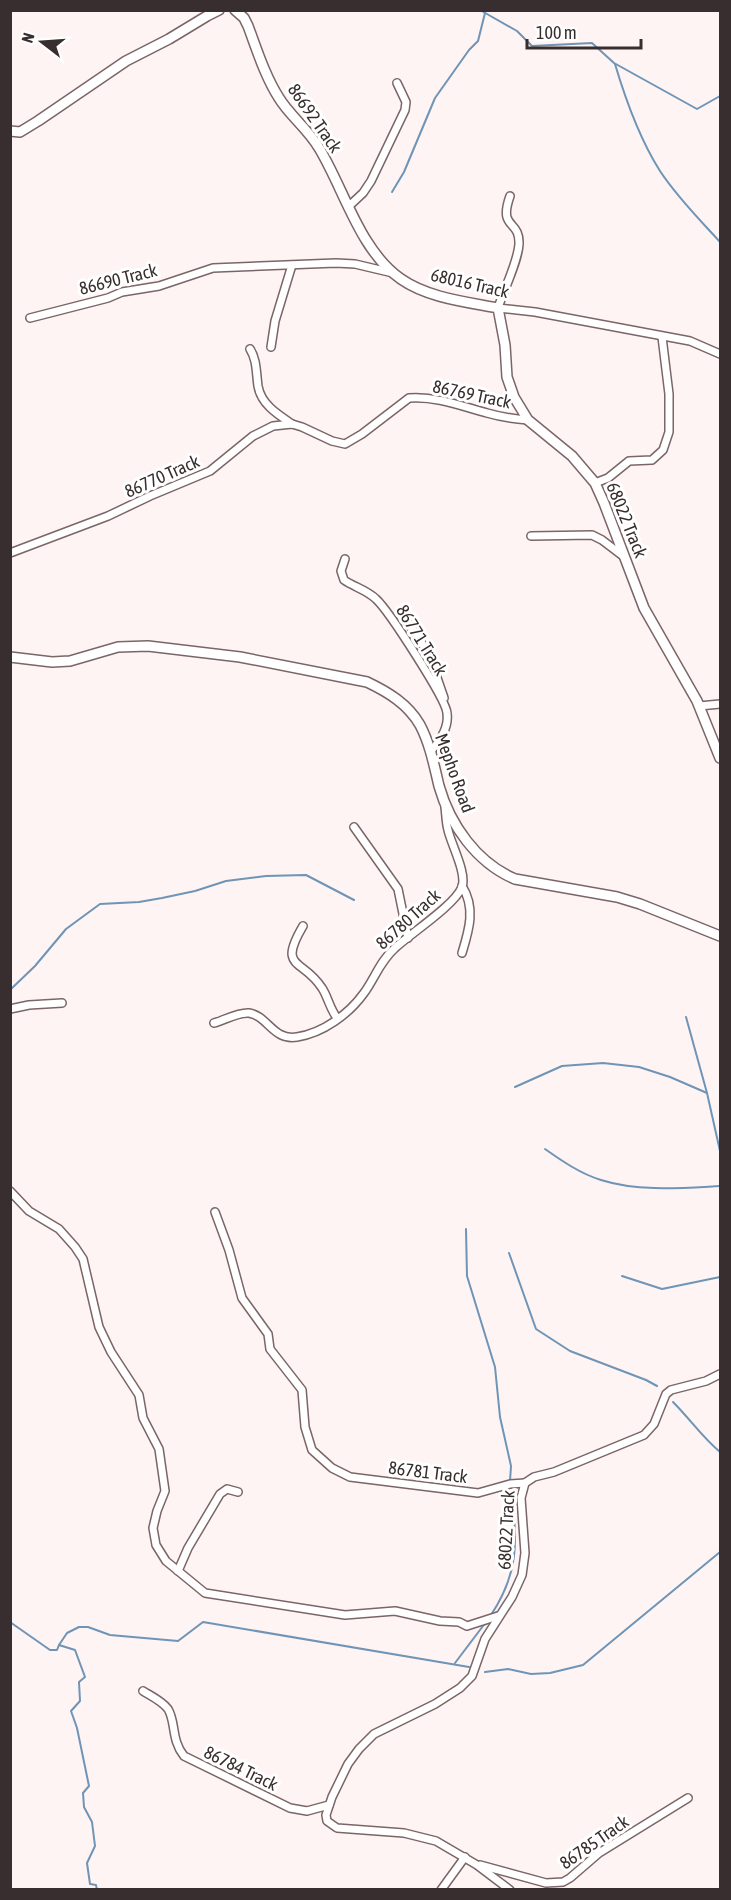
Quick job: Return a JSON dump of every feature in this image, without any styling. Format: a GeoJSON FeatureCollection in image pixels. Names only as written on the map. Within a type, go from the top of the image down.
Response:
{"type":"FeatureCollection","features":[{"type":"Feature","properties":{"kind":"street"},"geometry":{"type":"LineString","coordinates":[[15,131],[126,61],[219,10]]}},
{"type":"Feature","properties":{"kind":"street","name":"86692 Track"},"geometry":{"type":"LineString","coordinates":[[235,10],[244,18],[248,26],[278,98],[315,140],[366,239],[393,273]]}},
{"type":"Feature","properties":{"kind":"street"},"geometry":{"type":"LineString","coordinates":[[348,207],[371,181],[405,110],[406,102],[396,83]]}},
{"type":"Feature","properties":{"kind":"street"},"geometry":{"type":"LineString","coordinates":[[498,308],[518,254],[518,234],[507,219],[506,213],[510,196]]}},
{"type":"Feature","properties":{"kind":"street","name":"68016 Track"},"geometry":{"type":"LineString","coordinates":[[213,268],[346,263],[393,273],[401,280],[426,291],[498,308],[535,312],[700,344],[720,354]]}},
{"type":"Feature","properties":{"kind":"street"},"geometry":{"type":"LineString","coordinates":[[271,347],[275,321],[292,265]]}},
{"type":"Feature","properties":{"kind":"street","name":"86690 Track"},"geometry":{"type":"LineString","coordinates":[[30,318],[108,298],[122,292],[159,286],[213,268]]}},
{"type":"Feature","properties":{"kind":"street","name":"68022 Track"},"geometry":{"type":"LineString","coordinates":[[498,308],[510,387],[519,406],[528,420],[572,456],[595,483],[650,622],[678,666],[699,706],[720,758]]}},
{"type":"Feature","properties":{"kind":"street"},"geometry":{"type":"LineString","coordinates":[[595,483],[608,478],[629,461],[652,460],[665,446],[669,432],[669,394],[662,337]]}},
{"type":"Feature","properties":{"kind":"street"},"geometry":{"type":"LineString","coordinates":[[250,349],[257,370],[260,394],[270,408],[292,424]]}},
{"type":"Feature","properties":{"kind":"street","name":"86769 Track"},"geometry":{"type":"LineString","coordinates":[[292,424],[345,444],[362,434],[409,398],[434,399],[502,417],[528,420]]}},
{"type":"Feature","properties":{"kind":"street","name":"86770 Track"},"geometry":{"type":"LineString","coordinates":[[10,554],[108,516],[210,471],[253,436],[273,426],[292,424]]}},
{"type":"Feature","properties":{"kind":"street"},"geometry":{"type":"LineString","coordinates":[[531,536],[592,535],[623,556]]}},
{"type":"Feature","properties":{"kind":"street","name":"86771 Track"},"geometry":{"type":"LineString","coordinates":[[345,559],[341,571],[344,580],[365,591],[381,604],[408,641],[446,706]]}},
{"type":"Feature","properties":{"kind":"street"},"geometry":{"type":"LineString","coordinates":[[404,612],[408,623],[428,652],[446,706],[448,720],[437,744],[431,751]]}},
{"type":"Feature","properties":{"kind":"street","name":"Mepho Road"},"geometry":{"type":"LineString","coordinates":[[10,657],[52,662],[70,661],[118,647],[148,646],[240,657],[288,668],[346,676],[367,682],[383,689],[400,701],[419,723],[431,751],[450,815],[486,863],[515,879],[617,897],[720,936]]}},
{"type":"Feature","properties":{"kind":"street"},"geometry":{"type":"LineString","coordinates":[[699,706],[720,705]]}},
{"type":"Feature","properties":{"kind":"street","name":"86780 Track"},"geometry":{"type":"LineString","coordinates":[[214,1023],[242,1014],[250,1014],[281,1035],[296,1037],[318,1031],[337,1018],[364,993],[385,958],[451,901],[462,886],[462,874],[448,831],[444,801]]}},
{"type":"Feature","properties":{"kind":"street"},"geometry":{"type":"LineString","coordinates":[[354,827],[398,889],[408,938]]}},
{"type":"Feature","properties":{"kind":"street"},"geometry":{"type":"LineString","coordinates":[[462,886],[471,914],[462,953]]}},
{"type":"Feature","properties":{"kind":"street"},"geometry":{"type":"LineString","coordinates":[[303,926],[293,943],[291,954],[295,961],[323,988],[330,1008],[337,1018]]}},
{"type":"Feature","properties":{"kind":"street"},"geometry":{"type":"LineString","coordinates":[[10,1009],[29,1005],[62,1004]]}},
{"type":"Feature","properties":{"kind":"street"},"geometry":{"type":"LineString","coordinates":[[10,1191],[29,1211],[59,1229],[80,1254],[99,1327],[111,1352],[139,1395],[143,1418],[159,1449],[165,1485],[164,1496],[155,1519],[154,1536],[160,1554],[178,1571],[205,1593],[345,1616],[395,1611],[440,1621],[459,1622],[467,1626],[501,1615]]}},
{"type":"Feature","properties":{"kind":"street","name":"86781 Track"},"geometry":{"type":"LineString","coordinates":[[215,1212],[230,1250],[242,1298],[268,1334],[270,1349],[302,1390],[305,1427],[312,1450],[321,1460],[342,1474],[363,1479],[478,1493],[510,1484],[525,1483]]}},
{"type":"Feature","properties":{"kind":"street","name":"68022 Track"},"geometry":{"type":"LineString","coordinates":[[329,1805],[348,1764],[358,1749],[374,1734],[435,1704],[468,1681],[476,1669],[485,1639],[517,1587],[524,1564],[525,1537],[521,1498],[525,1483],[534,1477],[554,1472],[645,1435],[654,1424],[666,1395],[671,1390],[706,1381],[720,1374]]}},
{"type":"Feature","properties":{"kind":"street"},"geometry":{"type":"LineString","coordinates":[[178,1571],[188,1548],[220,1494],[227,1490],[238,1492]]}},
{"type":"Feature","properties":{"kind":"street","name":"86784 Track"},"geometry":{"type":"LineString","coordinates":[[144,1691],[168,1709],[179,1750],[192,1761],[298,1811],[315,1810],[329,1805]]}},
{"type":"Feature","properties":{"kind":"street","name":"86785 Track"},"geometry":{"type":"LineString","coordinates":[[477,1865],[546,1883],[562,1882],[570,1878],[598,1853],[688,1798]]}},
{"type":"Feature","properties":{"kind":"street"},"geometry":{"type":"LineString","coordinates":[[329,1805],[327,1821],[337,1828],[404,1833],[436,1841],[465,1857],[510,1890]]}},
{"type":"Feature","properties":{"kind":"street"},"geometry":{"type":"LineString","coordinates":[[441,1890],[465,1857]]}},
{"type":"Feature","properties":{"kind":"waterway"},"geometry":{"type":"LineString","coordinates":[[480,10],[517,31],[532,46],[592,43],[614,63],[697,109],[720,96]]}},
{"type":"Feature","properties":{"kind":"waterway"},"geometry":{"type":"LineString","coordinates":[[392,192],[404,172],[435,98],[478,41],[485,13]]}},
{"type":"Feature","properties":{"kind":"waterway"},"geometry":{"type":"LineString","coordinates":[[615,64],[634,119],[652,158],[674,190],[720,242]]}},
{"type":"Feature","properties":{"kind":"waterway"},"geometry":{"type":"LineString","coordinates":[[10,990],[35,966],[66,929],[100,904],[162,898],[226,881],[266,876],[306,875],[354,900]]}},
{"type":"Feature","properties":{"kind":"waterway"},"geometry":{"type":"LineString","coordinates":[[686,1017],[720,1151]]}},
{"type":"Feature","properties":{"kind":"waterway"},"geometry":{"type":"LineString","coordinates":[[515,1087],[562,1066],[603,1063],[639,1067],[707,1093]]}},
{"type":"Feature","properties":{"kind":"waterway"},"geometry":{"type":"LineString","coordinates":[[545,1149],[586,1174],[615,1184],[660,1188],[720,1186]]}},
{"type":"Feature","properties":{"kind":"waterway"},"geometry":{"type":"LineString","coordinates":[[466,1229],[467,1276],[495,1367],[500,1417],[511,1466],[510,1481]]}},
{"type":"Feature","properties":{"kind":"waterway"},"geometry":{"type":"LineString","coordinates":[[509,1253],[536,1329],[570,1351],[657,1386]]}},
{"type":"Feature","properties":{"kind":"waterway"},"geometry":{"type":"LineString","coordinates":[[622,1276],[662,1289],[720,1277]]}},
{"type":"Feature","properties":{"kind":"waterway"},"geometry":{"type":"LineString","coordinates":[[673,1402],[720,1452]]}},
{"type":"Feature","properties":{"kind":"waterway"},"geometry":{"type":"LineString","coordinates":[[491,1615],[507,1585],[514,1557],[515,1528],[512,1495]]}},
{"type":"Feature","properties":{"kind":"waterway"},"geometry":{"type":"LineString","coordinates":[[485,1672],[508,1669],[531,1674],[550,1673],[583,1665],[720,1552]]}},
{"type":"Feature","properties":{"kind":"waterway"},"geometry":{"type":"LineString","coordinates":[[10,1622],[50,1650],[57,1650],[59,1645],[75,1650],[85,1677],[79,1682],[80,1701],[71,1711],[77,1728],[89,1786],[83,1793],[84,1807],[92,1822],[95,1846],[87,1863],[90,1884],[96,1885],[97,1890]]}},
{"type":"Feature","properties":{"kind":"waterway"},"geometry":{"type":"LineString","coordinates":[[59,1645],[67,1633],[79,1627],[88,1627],[110,1635],[178,1641],[203,1622],[469,1667]]}},
{"type":"Feature","properties":{"kind":"waterway"},"geometry":{"type":"LineString","coordinates":[[455,1663],[486,1622]]}}]}
